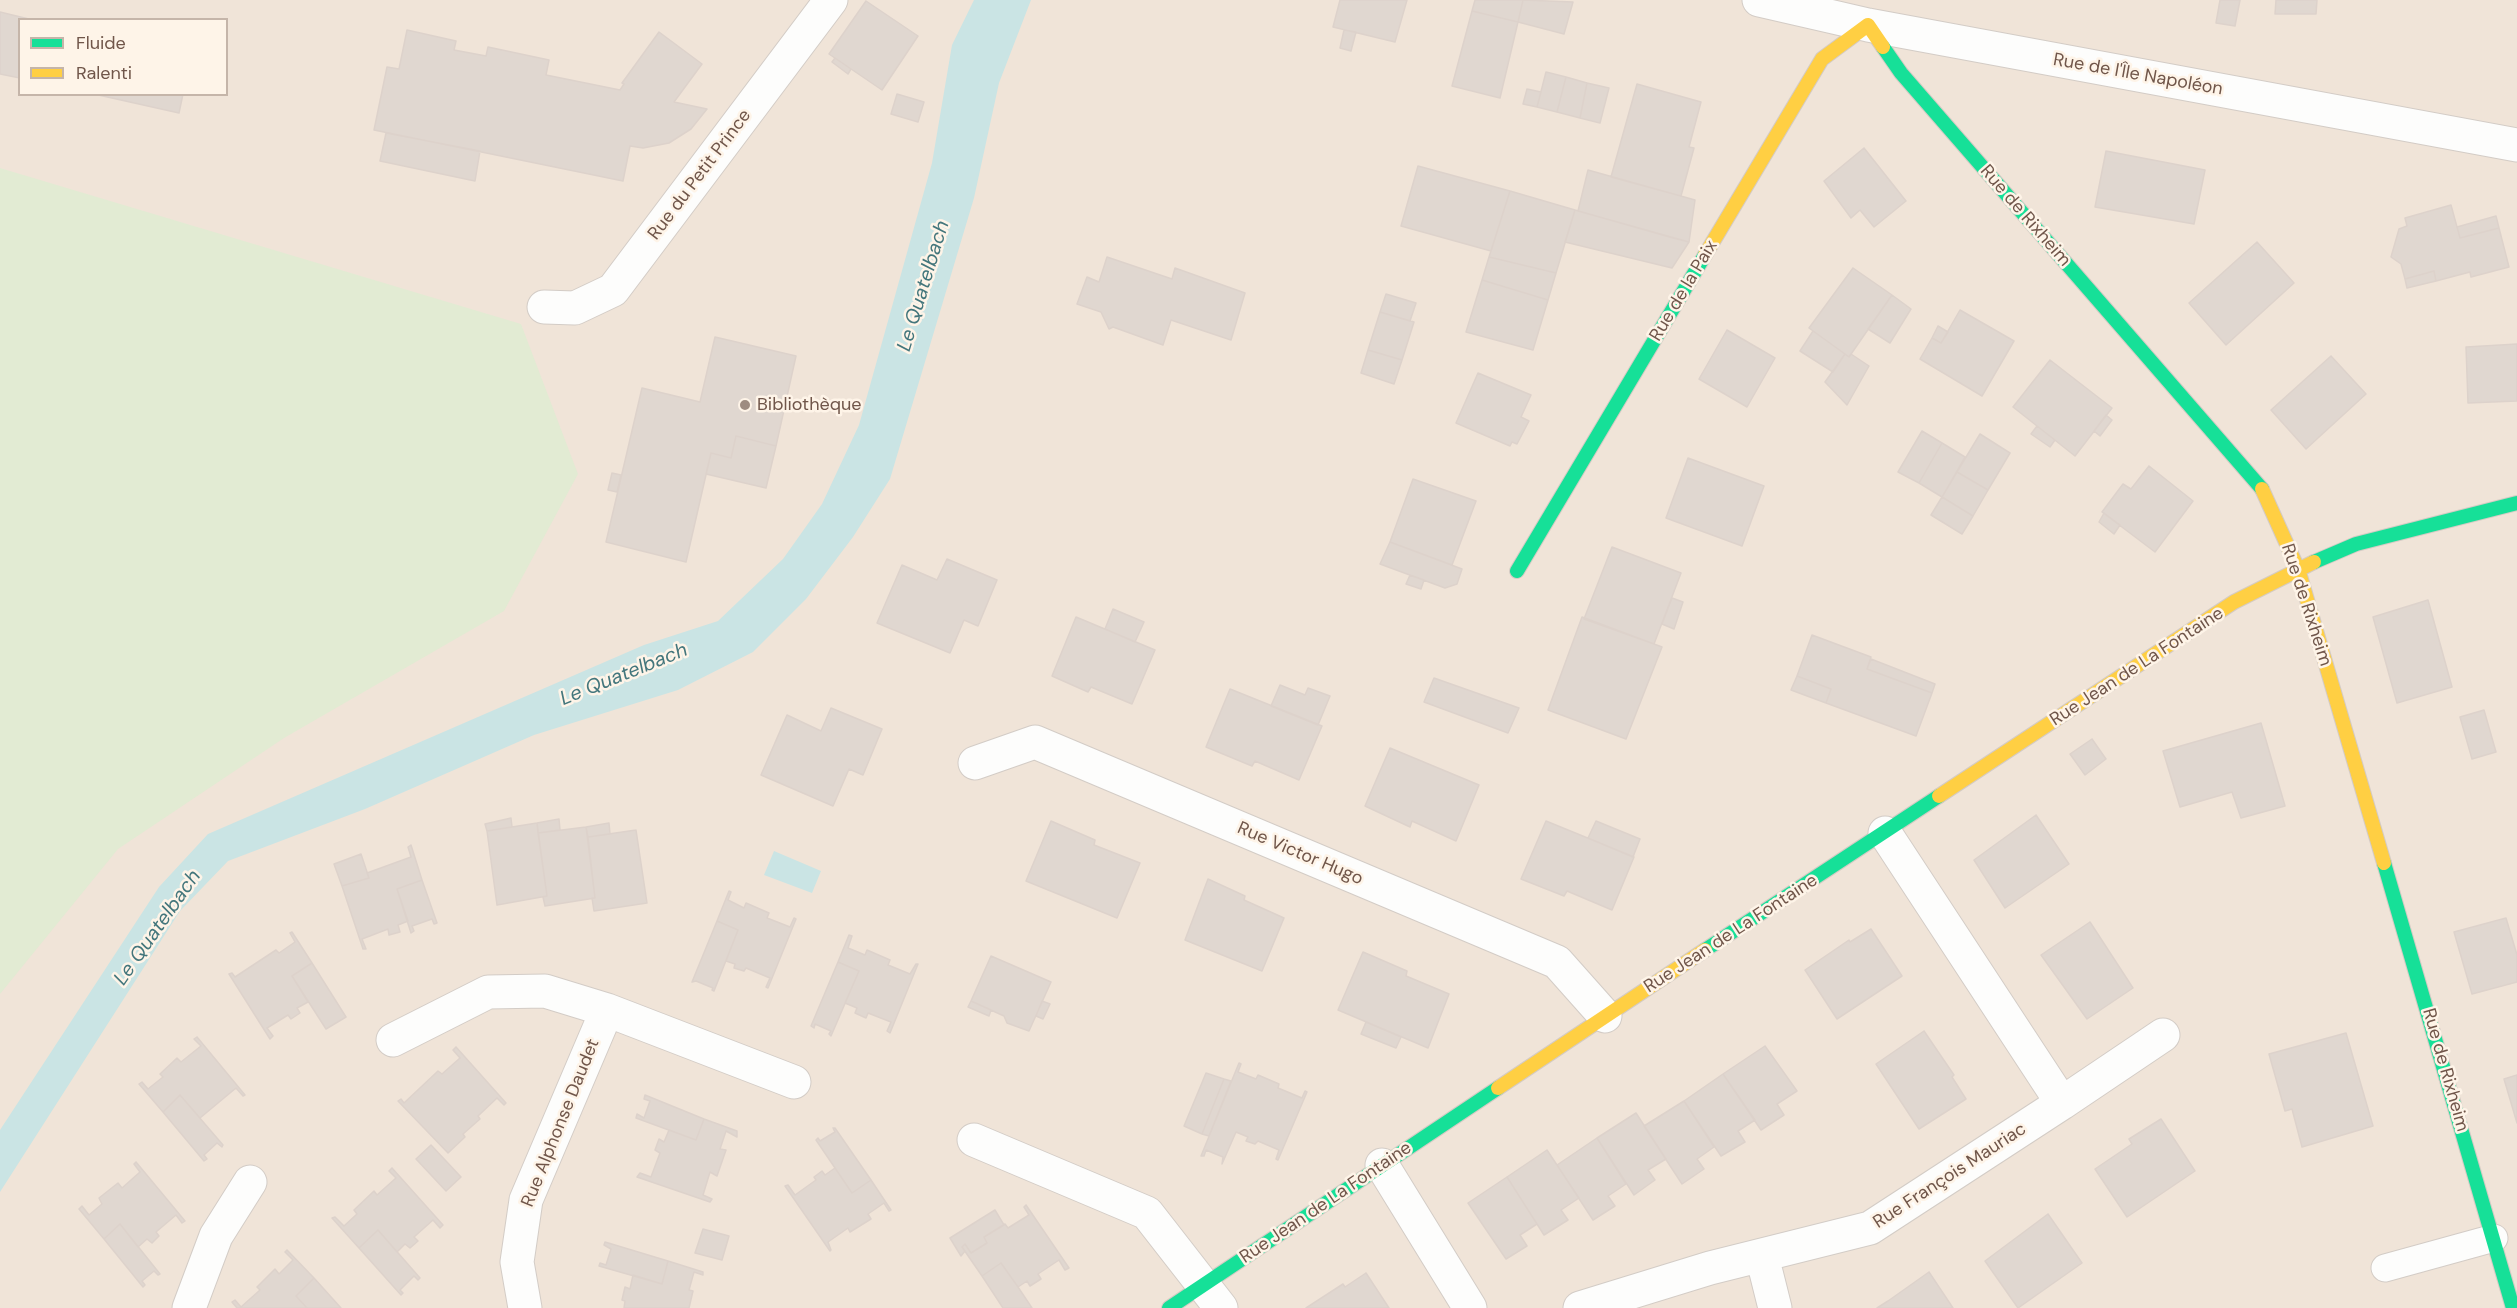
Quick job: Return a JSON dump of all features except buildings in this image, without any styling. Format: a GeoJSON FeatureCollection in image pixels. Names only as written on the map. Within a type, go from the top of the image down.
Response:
{"type":"FeatureCollection","features":[{"type":"Feature","properties":{"kind":"street","name":"Rue du Petit Prince"},"geometry":{"type":"LineString","coordinates":[[544,307],[575,308],[613,290],[831,0]]}},
{"type":"Feature","properties":{"kind":"street","name":"Rue de l'Île Napoléon"},"geometry":{"type":"LineString","coordinates":[[1759,0],[1868,25],[2517,145]]}},
{"type":"Feature","properties":{"kind":"street","name":"Rue de Rixheim"},"geometry":{"type":"LineString","coordinates":[[1868,25],[1901,73],[2261,486],[2298,569],[2513,1308]]}},
{"type":"Feature","properties":{"kind":"street","name":"Rue de la Paix"},"geometry":{"type":"LineString","coordinates":[[1517,571],[1822,59],[1868,25]]}},
{"type":"Feature","properties":{"kind":"street","name":"Rue Jean de La Fontaine"},"geometry":{"type":"LineString","coordinates":[[1169,1308],[1212,1297],[1382,1165],[2234,602],[2298,569],[2356,544],[2517,503]]}},
{"type":"Feature","properties":{"kind":"street","name":"Rue Victor Hugo"},"geometry":{"type":"LineString","coordinates":[[975,763],[1035,742],[1557,962],[1605,1016]]}},
{"type":"Feature","properties":{"kind":"street"},"geometry":{"type":"LineString","coordinates":[[1885,833],[2062,1103]]}},
{"type":"Feature","properties":{"kind":"street"},"geometry":{"type":"LineString","coordinates":[[393,1040],[488,992],[545,992],[607,1010],[794,1082]]}},
{"type":"Feature","properties":{"kind":"street","name":"Rue Alphonse Daudet"},"geometry":{"type":"LineString","coordinates":[[525,1308],[517,1263],[526,1200],[607,1010]]}},
{"type":"Feature","properties":{"kind":"street","name":"Rue François Mauriac"},"geometry":{"type":"LineString","coordinates":[[1580,1308],[1710,1269],[1870,1228],[2163,1035]]}},
{"type":"Feature","properties":{"kind":"street"},"geometry":{"type":"LineString","coordinates":[[974,1140],[1148,1213],[1212,1297]]}},
{"type":"Feature","properties":{"kind":"street"},"geometry":{"type":"LineString","coordinates":[[1382,1165],[1470,1308]]}},
{"type":"Feature","properties":{"kind":"street"},"geometry":{"type":"LineString","coordinates":[[189,1308],[216,1236],[250,1182]]}},
{"type":"Feature","properties":{"kind":"street"},"geometry":{"type":"LineString","coordinates":[[1762,1256],[1775,1308]]}},
{"type":"Feature","properties":{"kind":"lane"},"geometry":{"type":"LineString","coordinates":[[2385,1268],[2494,1238]]}},
{"type":"Feature","properties":{"kind":"shaded area"},"geometry":{"type":"Polygon","coordinates":[[[0,0],[2517,0],[2517,1308],[0,1308],[0,0]]]}},
{"type":"Feature","properties":{"kind":"green space"},"geometry":{"type":"Polygon","coordinates":[[[0,168],[521,324],[578,474],[504,611],[284,738],[118,849],[0,994],[0,168]]]}},
{"type":"Feature","properties":{"kind":"water","name":"Le Quatelbach"},"geometry":{"type":"Polygon","coordinates":[[[974,0],[1031,0],[999,83],[974,198],[890,479],[853,537],[806,599],[753,652],[678,690],[534,735],[365,809],[228,861],[180,911],[0,1192],[0,1130],[159,887],[208,834],[644,645],[718,621],[783,559],[822,504],[859,425],[932,163],[952,45],[974,0]]]}},
{"type":"Feature","properties":{"kind":"water"},"geometry":{"type":"Polygon","coordinates":[[[774,851],[821,871],[812,893],[764,875],[774,851]]]}},
{"type":"Feature","properties":{"kind":"traffic: fast"},"geometry":{"type":"LineString","coordinates":[[1883,47],[1901,73],[2262,489]]}},
{"type":"Feature","properties":{"kind":"traffic: fast"},"geometry":{"type":"LineString","coordinates":[[1517,571],[1705,255]]}},
{"type":"Feature","properties":{"kind":"traffic: fast"},"geometry":{"type":"LineString","coordinates":[[2314,562],[2356,544],[2517,503]]}},
{"type":"Feature","properties":{"kind":"traffic: fast"},"geometry":{"type":"LineString","coordinates":[[1705,950],[1939,796]]}},
{"type":"Feature","properties":{"kind":"traffic: fast"},"geometry":{"type":"LineString","coordinates":[[2384,863],[2513,1308]]}},
{"type":"Feature","properties":{"kind":"traffic: fast"},"geometry":{"type":"LineString","coordinates":[[1169,1308],[1498,1088]]}},
{"type":"Feature","properties":{"kind":"traffic: slow"},"geometry":{"type":"LineString","coordinates":[[1705,255],[1822,59],[1868,25],[1883,47]]}},
{"type":"Feature","properties":{"kind":"traffic: slow"},"geometry":{"type":"LineString","coordinates":[[2262,489],[2298,569],[2384,863]]}},
{"type":"Feature","properties":{"kind":"traffic: slow"},"geometry":{"type":"LineString","coordinates":[[1939,796],[2234,602],[2314,562]]}},
{"type":"Feature","properties":{"kind":"traffic: slow"},"geometry":{"type":"LineString","coordinates":[[1498,1088],[1705,950]]}},
{"type":"Feature","properties":{"kind":"place","name":"Bibliothèque"},"geometry":{"type":"Point","coordinates":[745,405]}}]}
